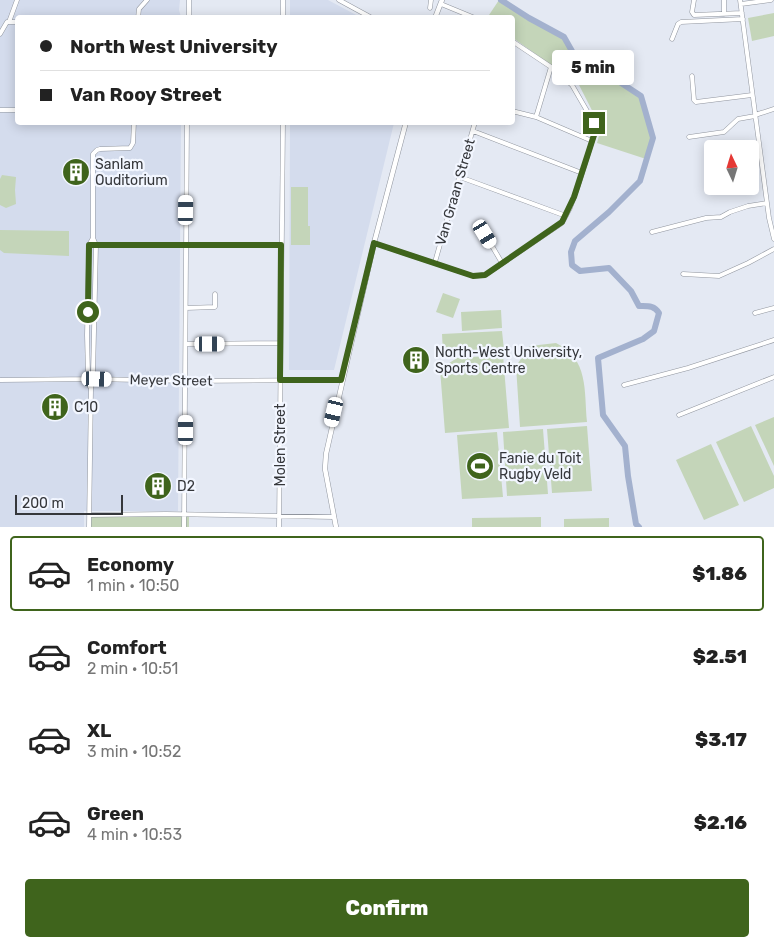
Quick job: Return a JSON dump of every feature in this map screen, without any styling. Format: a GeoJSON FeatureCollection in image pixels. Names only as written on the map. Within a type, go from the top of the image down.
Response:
{"type":"FeatureCollection","features":[{"type":"Feature","properties":{"kind":"main road"},"geometry":{"type":"LineString","coordinates":[[436,15],[442,2]]}},
{"type":"Feature","properties":{"kind":"main road"},"geometry":{"type":"LineString","coordinates":[[336,527],[325,460],[341,380],[405,125]]}},
{"type":"Feature","properties":{"kind":"street"},"geometry":{"type":"LineString","coordinates":[[0,34],[5,24],[9,22],[17,0]]}},
{"type":"Feature","properties":{"kind":"street"},"geometry":{"type":"LineString","coordinates":[[138,15],[139,9],[147,0]]}},
{"type":"Feature","properties":{"kind":"street"},"geometry":{"type":"LineString","coordinates":[[189,0],[189,15]]}},
{"type":"Feature","properties":{"kind":"street"},"geometry":{"type":"LineString","coordinates":[[283,15],[284,0]]}},
{"type":"Feature","properties":{"kind":"street"},"geometry":{"type":"LineString","coordinates":[[339,0],[366,15]]}},
{"type":"Feature","properties":{"kind":"street"},"geometry":{"type":"LineString","coordinates":[[430,8],[431,0]]}},
{"type":"Feature","properties":{"kind":"street"},"geometry":{"type":"LineString","coordinates":[[694,0],[692,12],[694,15],[742,13]]}},
{"type":"Feature","properties":{"kind":"street"},"geometry":{"type":"LineString","coordinates":[[724,0],[724,14]]}},
{"type":"Feature","properties":{"kind":"street"},"geometry":{"type":"LineString","coordinates":[[771,0],[740,2],[767,203],[774,239]]}},
{"type":"Feature","properties":{"kind":"street"},"geometry":{"type":"LineString","coordinates":[[442,2],[469,15]]}},
{"type":"Feature","properties":{"kind":"street"},"geometry":{"type":"LineString","coordinates":[[672,39],[678,24],[681,22],[743,19]]}},
{"type":"Feature","properties":{"kind":"street"},"geometry":{"type":"LineString","coordinates":[[9,22],[15,22]]}},
{"type":"Feature","properties":{"kind":"street"},"geometry":{"type":"LineString","coordinates":[[374,243],[473,276],[485,275],[562,222],[582,173],[592,141],[595,128],[594,123],[572,85],[551,67],[515,43]]}},
{"type":"Feature","properties":{"kind":"street"},"geometry":{"type":"LineString","coordinates":[[536,118],[551,67]]}},
{"type":"Feature","properties":{"kind":"street"},"geometry":{"type":"LineString","coordinates":[[692,76],[694,100],[696,102],[752,95]]}},
{"type":"Feature","properties":{"kind":"street"},"geometry":{"type":"LineString","coordinates":[[689,137],[724,132],[738,119],[774,109]]}},
{"type":"Feature","properties":{"kind":"street"},"geometry":{"type":"LineString","coordinates":[[0,110],[15,110]]}},
{"type":"Feature","properties":{"kind":"street"},"geometry":{"type":"LineString","coordinates":[[515,112],[536,118],[592,141]]}},
{"type":"Feature","properties":{"kind":"street"},"geometry":{"type":"LineString","coordinates":[[89,527],[91,389],[89,245],[92,238],[93,154],[97,150],[130,148],[133,143],[134,125]]}},
{"type":"Feature","properties":{"kind":"street"},"geometry":{"type":"LineString","coordinates":[[184,527],[188,125]]}},
{"type":"Feature","properties":{"kind":"street","name":"Molen Street"},"geometry":{"type":"LineString","coordinates":[[279,527],[283,125]]}},
{"type":"Feature","properties":{"kind":"street","name":"Van Graan Street"},"geometry":{"type":"LineString","coordinates":[[435,262],[474,125]]}},
{"type":"Feature","properties":{"kind":"street"},"geometry":{"type":"LineString","coordinates":[[473,131],[582,173]]}},
{"type":"Feature","properties":{"kind":"street"},"geometry":{"type":"LineString","coordinates":[[460,177],[566,216]]}},
{"type":"Feature","properties":{"kind":"street"},"geometry":{"type":"LineString","coordinates":[[652,232],[706,218],[721,217],[748,206],[767,203]]}},
{"type":"Feature","properties":{"kind":"street"},"geometry":{"type":"LineString","coordinates":[[485,234],[502,263]]}},
{"type":"Feature","properties":{"kind":"street"},"geometry":{"type":"LineString","coordinates":[[90,379],[96,245],[92,238]]}},
{"type":"Feature","properties":{"kind":"street"},"geometry":{"type":"LineString","coordinates":[[89,245],[281,245]]}},
{"type":"Feature","properties":{"kind":"street"},"geometry":{"type":"LineString","coordinates":[[683,274],[719,276],[774,249]]}},
{"type":"Feature","properties":{"kind":"street"},"geometry":{"type":"LineString","coordinates":[[186,308],[215,307],[215,294]]}},
{"type":"Feature","properties":{"kind":"street"},"geometry":{"type":"LineString","coordinates":[[755,313],[774,308]]}},
{"type":"Feature","properties":{"kind":"street"},"geometry":{"type":"LineString","coordinates":[[624,385],[688,368],[774,340]]}},
{"type":"Feature","properties":{"kind":"street"},"geometry":{"type":"LineString","coordinates":[[186,344],[280,343]]}},
{"type":"Feature","properties":{"kind":"street"},"geometry":{"type":"LineString","coordinates":[[679,415],[774,377]]}},
{"type":"Feature","properties":{"kind":"street","name":"Meyer Street"},"geometry":{"type":"LineString","coordinates":[[0,380],[341,380]]}},
{"type":"Feature","properties":{"kind":"street"},"geometry":{"type":"LineString","coordinates":[[89,515],[184,514],[334,517]]}},
{"type":"Feature","properties":{"kind":"shaded area"},"geometry":{"type":"Polygon","coordinates":[[[0,0],[180,0],[180,15],[15,15],[15,125],[181,125],[178,511],[84,511],[84,527],[0,527],[0,0]]]}},
{"type":"Feature","properties":{"kind":"shaded area"},"geometry":{"type":"Polygon","coordinates":[[[290,0],[328,0],[356,15],[290,15],[290,0]]]}},
{"type":"Feature","properties":{"kind":"shaded area"},"geometry":{"type":"Polygon","coordinates":[[[290,125],[394,125],[334,370],[289,370],[290,125]]]}},
{"type":"Feature","properties":{"kind":"green space"},"geometry":{"type":"Polygon","coordinates":[[[499,0],[564,37],[581,67],[606,73],[641,96],[653,138],[646,159],[597,143],[601,128],[579,85],[515,39],[515,15],[489,15],[499,0]]]}},
{"type":"Feature","properties":{"kind":"green space"},"geometry":{"type":"Polygon","coordinates":[[[774,13],[774,36],[752,41],[748,18],[774,13]]]}},
{"type":"Feature","properties":{"kind":"green space"},"geometry":{"type":"Polygon","coordinates":[[[2,175],[16,177],[16,204],[6,208],[0,205],[0,179],[2,175]]]}},
{"type":"Feature","properties":{"kind":"green space"},"geometry":{"type":"Polygon","coordinates":[[[291,187],[308,187],[310,245],[291,245],[291,187]]]}},
{"type":"Feature","properties":{"kind":"green space"},"geometry":{"type":"Polygon","coordinates":[[[0,230],[69,231],[69,256],[4,253],[0,250],[0,230]]]}},
{"type":"Feature","properties":{"kind":"green space"},"geometry":{"type":"Polygon","coordinates":[[[443,293],[460,299],[453,318],[436,312],[443,293]]]}},
{"type":"Feature","properties":{"kind":"green space"},"geometry":{"type":"Polygon","coordinates":[[[501,310],[502,328],[462,331],[461,312],[501,310]]]}},
{"type":"Feature","properties":{"kind":"green space"},"geometry":{"type":"Polygon","coordinates":[[[502,331],[504,350],[443,354],[442,334],[502,331]]]}},
{"type":"Feature","properties":{"kind":"green space"},"geometry":{"type":"Polygon","coordinates":[[[556,343],[567,350],[580,367],[585,388],[587,422],[520,427],[516,366],[530,346],[556,343]]]}},
{"type":"Feature","properties":{"kind":"green space"},"geometry":{"type":"Polygon","coordinates":[[[503,355],[509,428],[445,433],[440,369],[457,358],[503,355]]]}},
{"type":"Feature","properties":{"kind":"green space"},"geometry":{"type":"Polygon","coordinates":[[[774,417],[774,466],[755,425],[774,417]]]}},
{"type":"Feature","properties":{"kind":"green space"},"geometry":{"type":"Polygon","coordinates":[[[587,426],[592,491],[552,493],[547,429],[587,426]]]}},
{"type":"Feature","properties":{"kind":"green space"},"geometry":{"type":"Polygon","coordinates":[[[751,426],[774,476],[774,488],[744,502],[716,442],[751,426]]]}},
{"type":"Feature","properties":{"kind":"green space"},"geometry":{"type":"Polygon","coordinates":[[[543,429],[548,494],[507,496],[503,432],[543,429]]]}},
{"type":"Feature","properties":{"kind":"green space","name":"Fanie du Toit Rugby Veld"},"geometry":{"type":"Polygon","coordinates":[[[497,432],[503,497],[462,499],[457,435],[497,432]]]}},
{"type":"Feature","properties":{"kind":"green space"},"geometry":{"type":"Polygon","coordinates":[[[711,444],[739,505],[704,520],[676,460],[711,444]]]}},
{"type":"Feature","properties":{"kind":"green space"},"geometry":{"type":"Polygon","coordinates":[[[91,514],[189,514],[189,527],[91,527],[91,514]]]}},
{"type":"Feature","properties":{"kind":"green space"},"geometry":{"type":"Polygon","coordinates":[[[541,517],[541,527],[472,527],[472,518],[541,517]]]}},
{"type":"Feature","properties":{"kind":"green space"},"geometry":{"type":"Polygon","coordinates":[[[609,518],[609,527],[564,527],[564,519],[609,518]]]}},
{"type":"Feature","properties":{"kind":"waterway"},"geometry":{"type":"LineString","coordinates":[[501,0],[564,37],[581,67],[606,73],[641,96],[653,138],[640,181],[609,212],[575,241],[571,252],[572,265],[580,271],[609,268],[631,291],[639,306],[653,307],[659,313],[654,331],[643,339],[598,358],[603,415],[625,446],[636,524],[639,527]]}},
{"type":"Feature","properties":{"kind":"place","name":"Sanlam Ouditorium"},"geometry":{"type":"Point","coordinates":[76,172]}},
{"type":"Feature","properties":{"kind":"place","name":"North-West University, Sports Centre"},"geometry":{"type":"Point","coordinates":[416,360]}},
{"type":"Feature","properties":{"kind":"place","name":"C10"},"geometry":{"type":"Point","coordinates":[55,407]}},
{"type":"Feature","properties":{"kind":"place","name":"Fanie du Toit Rugby Veld"},"geometry":{"type":"Point","coordinates":[480,466]}},
{"type":"Feature","properties":{"kind":"place","name":"D2"},"geometry":{"type":"Point","coordinates":[158,486]}},
{"type":"Feature","properties":{"kind":"route"},"geometry":{"type":"LineString","coordinates":[[88,312],[89,245],[281,245],[280,380],[341,380],[374,243],[473,276],[485,275],[562,222],[570,208],[578,186],[595,132],[594,123]]}}]}
